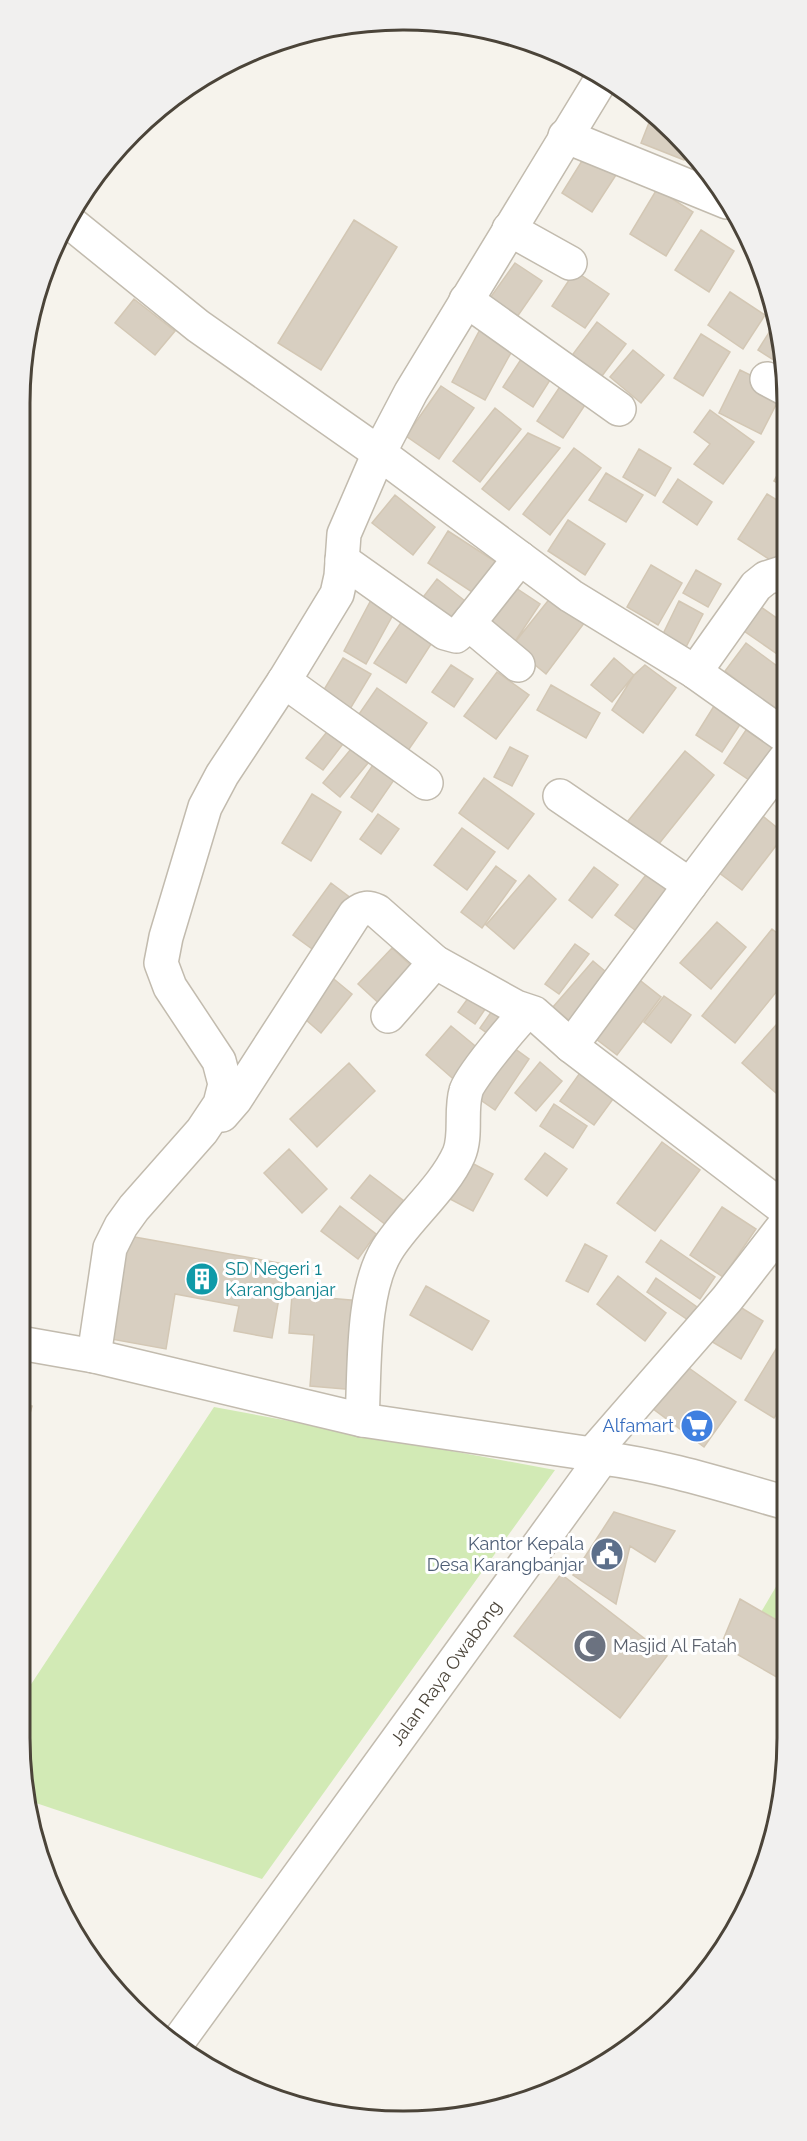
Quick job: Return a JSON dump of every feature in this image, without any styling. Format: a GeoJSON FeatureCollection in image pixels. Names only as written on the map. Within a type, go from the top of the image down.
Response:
{"type":"FeatureCollection","features":[{"type":"Feature","properties":{"kind":"street"},"geometry":{"type":"LineString","coordinates":[[94,1356],[110,1248],[121,1226],[135,1208],[202,1131],[220,1104],[225,1083],[219,1062],[170,987],[161,963],[166,938],[205,807],[222,775],[284,681],[337,594],[345,534],[379,453],[411,392],[598,85]]}},
{"type":"Feature","properties":{"kind":"street"},"geometry":{"type":"LineString","coordinates":[[565,136],[715,197]]}},
{"type":"Feature","properties":{"kind":"street"},"geometry":{"type":"LineString","coordinates":[[75,226],[198,326],[379,453],[571,596],[695,672],[777,730]]}},
{"type":"Feature","properties":{"kind":"street"},"geometry":{"type":"LineString","coordinates":[[509,229],[570,263]]}},
{"type":"Feature","properties":{"kind":"street"},"geometry":{"type":"LineString","coordinates":[[466,300],[619,409]]}},
{"type":"Feature","properties":{"kind":"street"},"geometry":{"type":"LineString","coordinates":[[342,560],[445,633],[456,636],[520,558]]}},
{"type":"Feature","properties":{"kind":"street"},"geometry":{"type":"LineString","coordinates":[[695,672],[756,586],[766,578],[777,575]]}},
{"type":"Feature","properties":{"kind":"street"},"geometry":{"type":"LineString","coordinates":[[471,620],[475,628],[518,665]]}},
{"type":"Feature","properties":{"kind":"street"},"geometry":{"type":"LineString","coordinates":[[284,681],[426,783]]}},
{"type":"Feature","properties":{"kind":"street"},"geometry":{"type":"LineString","coordinates":[[571,1046],[777,770]]}},
{"type":"Feature","properties":{"kind":"street"},"geometry":{"type":"LineString","coordinates":[[560,796],[690,885]]}},
{"type":"Feature","properties":{"kind":"street"},"geometry":{"type":"LineString","coordinates":[[202,1131],[226,1111],[235,1100],[356,914],[363,908],[369,908],[377,912],[435,962],[527,1012],[534,1013],[571,1046],[777,1203]]}},
{"type":"Feature","properties":{"kind":"street"},"geometry":{"type":"LineString","coordinates":[[388,1016],[435,962]]}},
{"type":"Feature","properties":{"kind":"street"},"geometry":{"type":"LineString","coordinates":[[362,1420],[369,1301],[376,1270],[388,1248],[448,1172],[459,1154],[465,1092],[468,1084],[527,1012]]}},
{"type":"Feature","properties":{"kind":"street","name":"Jalan Raya Owabong"},"geometry":{"type":"LineString","coordinates":[[181,2038],[597,1456],[727,1299],[777,1234]]}},
{"type":"Feature","properties":{"kind":"street"},"geometry":{"type":"LineString","coordinates":[[30,1345],[94,1356],[362,1420],[638,1462],[777,1500]]}},
{"type":"Feature","properties":{"kind":"green space"},"geometry":{"type":"Polygon","coordinates":[[[214,1407],[555,1470],[262,1879],[36,1803],[31,1762],[30,1686],[214,1407]]]}},
{"type":"Feature","properties":{"kind":"green space"},"geometry":{"type":"Polygon","coordinates":[[[777,1585],[777,1636],[754,1624],[777,1585]]]}},
{"type":"Feature","properties":{"kind":"building"},"geometry":{"type":"Polygon","coordinates":[[[649,122],[685,158],[684,160],[641,143],[649,122]]]}},
{"type":"Feature","properties":{"kind":"building"},"geometry":{"type":"Polygon","coordinates":[[[585,156],[616,175],[592,212],[562,193],[585,156]]]}},
{"type":"Feature","properties":{"kind":"building"},"geometry":{"type":"Polygon","coordinates":[[[657,189],[693,212],[666,256],[630,234],[657,189]]]}},
{"type":"Feature","properties":{"kind":"building"},"geometry":{"type":"Polygon","coordinates":[[[354,220],[397,247],[321,370],[278,343],[354,220]]]}},
{"type":"Feature","properties":{"kind":"building"},"geometry":{"type":"Polygon","coordinates":[[[701,230],[734,251],[709,292],[675,270],[701,230]]]}},
{"type":"Feature","properties":{"kind":"building"},"geometry":{"type":"Polygon","coordinates":[[[515,263],[542,281],[517,317],[490,298],[515,263]]]}},
{"type":"Feature","properties":{"kind":"building"},"geometry":{"type":"Polygon","coordinates":[[[575,271],[609,294],[585,328],[552,306],[575,271]]]}},
{"type":"Feature","properties":{"kind":"building"},"geometry":{"type":"Polygon","coordinates":[[[730,292],[765,315],[743,349],[708,325],[730,292]]]}},
{"type":"Feature","properties":{"kind":"building"},"geometry":{"type":"Polygon","coordinates":[[[134,299],[175,331],[155,355],[115,323],[134,299]]]}},
{"type":"Feature","properties":{"kind":"building"},"geometry":{"type":"Polygon","coordinates":[[[484,322],[518,340],[485,400],[452,382],[484,322]]]}},
{"type":"Feature","properties":{"kind":"building"},"geometry":{"type":"Polygon","coordinates":[[[597,322],[626,344],[599,380],[570,358],[597,322]]]}},
{"type":"Feature","properties":{"kind":"building"},"geometry":{"type":"Polygon","coordinates":[[[770,331],[774,361],[758,350],[770,331]]]}},
{"type":"Feature","properties":{"kind":"building"},"geometry":{"type":"Polygon","coordinates":[[[701,334],[730,352],[703,396],[674,378],[701,334]]]}},
{"type":"Feature","properties":{"kind":"building"},"geometry":{"type":"Polygon","coordinates":[[[527,350],[557,369],[533,407],[503,387],[527,350]]]}},
{"type":"Feature","properties":{"kind":"building"},"geometry":{"type":"Polygon","coordinates":[[[633,350],[664,375],[641,403],[610,377],[633,350]]]}},
{"type":"Feature","properties":{"kind":"building"},"geometry":{"type":"Polygon","coordinates":[[[740,370],[776,388],[777,403],[761,434],[719,413],[740,370]]]}},
{"type":"Feature","properties":{"kind":"building"},"geometry":{"type":"Polygon","coordinates":[[[565,379],[591,396],[563,438],[537,421],[565,379]]]}},
{"type":"Feature","properties":{"kind":"building"},"geometry":{"type":"Polygon","coordinates":[[[441,386],[474,408],[439,459],[406,436],[441,386]]]}},
{"type":"Feature","properties":{"kind":"building"},"geometry":{"type":"Polygon","coordinates":[[[495,408],[521,429],[480,482],[453,461],[495,408]]]}},
{"type":"Feature","properties":{"kind":"building"},"geometry":{"type":"Polygon","coordinates":[[[710,410],[754,442],[723,484],[694,464],[710,444],[694,432],[710,410]]]}},
{"type":"Feature","properties":{"kind":"building"},"geometry":{"type":"Polygon","coordinates":[[[528,433],[560,448],[509,510],[482,489],[528,433]]]}},
{"type":"Feature","properties":{"kind":"building"},"geometry":{"type":"Polygon","coordinates":[[[574,448],[601,468],[550,535],[523,514],[574,448]]]}},
{"type":"Feature","properties":{"kind":"building"},"geometry":{"type":"Polygon","coordinates":[[[639,449],[671,468],[655,496],[623,477],[639,449]]]}},
{"type":"Feature","properties":{"kind":"building"},"geometry":{"type":"Polygon","coordinates":[[[606,473],[643,495],[626,522],[589,500],[606,473]]]}},
{"type":"Feature","properties":{"kind":"building"},"geometry":{"type":"Polygon","coordinates":[[[678,479],[712,502],[697,525],[663,502],[678,479]]]}},
{"type":"Feature","properties":{"kind":"building"},"geometry":{"type":"Polygon","coordinates":[[[767,494],[777,500],[777,564],[738,539],[767,494]]]}},
{"type":"Feature","properties":{"kind":"building"},"geometry":{"type":"Polygon","coordinates":[[[395,495],[435,527],[413,555],[372,523],[395,495]]]}},
{"type":"Feature","properties":{"kind":"building"},"geometry":{"type":"Polygon","coordinates":[[[568,520],[605,544],[585,575],[548,551],[568,520]]]}},
{"type":"Feature","properties":{"kind":"building"},"geometry":{"type":"Polygon","coordinates":[[[448,531],[496,562],[475,594],[428,563],[448,531]]]}},
{"type":"Feature","properties":{"kind":"building"},"geometry":{"type":"Polygon","coordinates":[[[651,565],[682,583],[658,625],[627,607],[651,565]]]}},
{"type":"Feature","properties":{"kind":"building"},"geometry":{"type":"Polygon","coordinates":[[[696,570],[721,584],[708,607],[683,593],[696,570]]]}},
{"type":"Feature","properties":{"kind":"building"},"geometry":{"type":"Polygon","coordinates":[[[437,579],[469,604],[449,629],[417,605],[437,579]]]}},
{"type":"Feature","properties":{"kind":"building"},"geometry":{"type":"Polygon","coordinates":[[[513,586],[540,604],[512,646],[486,628],[513,586]]]}},
{"type":"Feature","properties":{"kind":"building"},"geometry":{"type":"Polygon","coordinates":[[[551,597],[585,622],[546,674],[512,646],[551,597]]]}},
{"type":"Feature","properties":{"kind":"building"},"geometry":{"type":"Polygon","coordinates":[[[371,600],[394,613],[366,664],[344,651],[371,600]]]}},
{"type":"Feature","properties":{"kind":"building"},"geometry":{"type":"Polygon","coordinates":[[[679,601],[703,614],[685,649],[662,636],[679,601]]]}},
{"type":"Feature","properties":{"kind":"building"},"geometry":{"type":"Polygon","coordinates":[[[761,607],[777,618],[777,654],[744,631],[761,607]]]}},
{"type":"Feature","properties":{"kind":"building"},"geometry":{"type":"Polygon","coordinates":[[[402,621],[433,641],[406,683],[374,663],[402,621]]]}},
{"type":"Feature","properties":{"kind":"building"},"geometry":{"type":"Polygon","coordinates":[[[746,643],[777,666],[777,709],[776,710],[725,671],[746,643]]]}},
{"type":"Feature","properties":{"kind":"building"},"geometry":{"type":"Polygon","coordinates":[[[343,658],[371,674],[347,714],[319,698],[343,658]]]}},
{"type":"Feature","properties":{"kind":"building"},"geometry":{"type":"Polygon","coordinates":[[[614,658],[634,675],[612,702],[591,685],[614,658]]]}},
{"type":"Feature","properties":{"kind":"building"},"geometry":{"type":"Polygon","coordinates":[[[451,665],[473,679],[454,707],[432,692],[451,665]]]}},
{"type":"Feature","properties":{"kind":"building"},"geometry":{"type":"Polygon","coordinates":[[[645,665],[676,688],[643,733],[612,710],[634,675],[645,665]]]}},
{"type":"Feature","properties":{"kind":"building"},"geometry":{"type":"Polygon","coordinates":[[[497,672],[529,695],[496,739],[464,716],[497,672]]]}},
{"type":"Feature","properties":{"kind":"building"},"geometry":{"type":"Polygon","coordinates":[[[551,685],[600,713],[586,738],[537,710],[551,685]]]}},
{"type":"Feature","properties":{"kind":"building"},"geometry":{"type":"Polygon","coordinates":[[[377,688],[427,723],[407,752],[357,717],[377,688]]]}},
{"type":"Feature","properties":{"kind":"building"},"geometry":{"type":"Polygon","coordinates":[[[714,706],[741,723],[722,752],[696,735],[714,706]]]}},
{"type":"Feature","properties":{"kind":"building"},"geometry":{"type":"Polygon","coordinates":[[[330,728],[346,740],[323,770],[306,758],[330,728]]]}},
{"type":"Feature","properties":{"kind":"building"},"geometry":{"type":"Polygon","coordinates":[[[746,730],[773,748],[752,782],[724,763],[746,730]]]}},
{"type":"Feature","properties":{"kind":"building"},"geometry":{"type":"Polygon","coordinates":[[[510,747],[528,756],[512,786],[494,777],[510,747]]]}},
{"type":"Feature","properties":{"kind":"building"},"geometry":{"type":"Polygon","coordinates":[[[351,749],[368,763],[340,797],[323,783],[351,749]]]}},
{"type":"Feature","properties":{"kind":"building"},"geometry":{"type":"Polygon","coordinates":[[[685,751],[714,775],[654,850],[624,826],[685,751]]]}},
{"type":"Feature","properties":{"kind":"building"},"geometry":{"type":"Polygon","coordinates":[[[375,762],[396,777],[372,812],[351,797],[375,762]]]}},
{"type":"Feature","properties":{"kind":"building"},"geometry":{"type":"Polygon","coordinates":[[[484,778],[534,814],[508,849],[459,813],[484,778]]]}},
{"type":"Feature","properties":{"kind":"building"},"geometry":{"type":"Polygon","coordinates":[[[312,794],[341,812],[311,861],[282,843],[312,794]]]}},
{"type":"Feature","properties":{"kind":"building"},"geometry":{"type":"Polygon","coordinates":[[[754,809],[777,828],[777,844],[742,890],[710,866],[754,809]]]}},
{"type":"Feature","properties":{"kind":"building"},"geometry":{"type":"Polygon","coordinates":[[[378,814],[399,829],[381,854],[360,839],[378,814]]]}},
{"type":"Feature","properties":{"kind":"building"},"geometry":{"type":"Polygon","coordinates":[[[462,828],[495,852],[467,890],[434,865],[462,828]]]}},
{"type":"Feature","properties":{"kind":"building"},"geometry":{"type":"Polygon","coordinates":[[[496,866],[516,881],[482,928],[461,912],[496,866]]]}},
{"type":"Feature","properties":{"kind":"building"},"geometry":{"type":"Polygon","coordinates":[[[594,867],[618,885],[592,918],[569,900],[594,867]]]}},
{"type":"Feature","properties":{"kind":"building"},"geometry":{"type":"Polygon","coordinates":[[[652,867],[679,888],[643,936],[615,915],[652,867]]]}},
{"type":"Feature","properties":{"kind":"building"},"geometry":{"type":"Polygon","coordinates":[[[529,875],[556,899],[514,949],[486,925],[529,875]]]}},
{"type":"Feature","properties":{"kind":"building"},"geometry":{"type":"Polygon","coordinates":[[[331,883],[356,902],[319,954],[293,935],[331,883]]]}},
{"type":"Feature","properties":{"kind":"building"},"geometry":{"type":"Polygon","coordinates":[[[717,922],[746,947],[711,989],[680,963],[717,922]]]}},
{"type":"Feature","properties":{"kind":"building"},"geometry":{"type":"Polygon","coordinates":[[[772,929],[777,933],[777,991],[735,1043],[702,1016],[772,929]]]}},
{"type":"Feature","properties":{"kind":"building"},"geometry":{"type":"Polygon","coordinates":[[[575,944],[589,954],[559,994],[545,984],[575,944]]]}},
{"type":"Feature","properties":{"kind":"building"},"geometry":{"type":"Polygon","coordinates":[[[392,948],[418,972],[384,1008],[358,984],[392,948]]]}},
{"type":"Feature","properties":{"kind":"building"},"geometry":{"type":"Polygon","coordinates":[[[593,961],[612,977],[572,1023],[553,1007],[593,961]]]}},
{"type":"Feature","properties":{"kind":"building"},"geometry":{"type":"Polygon","coordinates":[[[632,974],[661,997],[617,1055],[587,1032],[632,974]]]}},
{"type":"Feature","properties":{"kind":"building"},"geometry":{"type":"Polygon","coordinates":[[[329,975],[352,994],[321,1033],[298,1013],[329,975]]]}},
{"type":"Feature","properties":{"kind":"building"},"geometry":{"type":"Polygon","coordinates":[[[474,990],[490,1002],[475,1024],[458,1012],[474,990]]]}},
{"type":"Feature","properties":{"kind":"building"},"geometry":{"type":"Polygon","coordinates":[[[664,996],[691,1015],[671,1043],[644,1022],[664,996]]]}},
{"type":"Feature","properties":{"kind":"building"},"geometry":{"type":"Polygon","coordinates":[[[494,1008],[510,1019],[495,1039],[480,1028],[494,1008]]]}},
{"type":"Feature","properties":{"kind":"building"},"geometry":{"type":"Polygon","coordinates":[[[777,1024],[776,1093],[742,1063],[777,1024]]]}},
{"type":"Feature","properties":{"kind":"building"},"geometry":{"type":"Polygon","coordinates":[[[451,1026],[485,1054],[459,1084],[426,1055],[451,1026]]]}},
{"type":"Feature","properties":{"kind":"building"},"geometry":{"type":"Polygon","coordinates":[[[507,1043],[529,1059],[495,1110],[472,1094],[507,1043]]]}},
{"type":"Feature","properties":{"kind":"building"},"geometry":{"type":"Polygon","coordinates":[[[540,1062],[562,1081],[536,1111],[515,1093],[540,1062]]]}},
{"type":"Feature","properties":{"kind":"building"},"geometry":{"type":"Polygon","coordinates":[[[349,1063],[375,1091],[317,1147],[290,1119],[349,1063]]]}},
{"type":"Feature","properties":{"kind":"building"},"geometry":{"type":"Polygon","coordinates":[[[582,1070],[616,1095],[594,1125],[560,1101],[582,1070]]]}},
{"type":"Feature","properties":{"kind":"building"},"geometry":{"type":"Polygon","coordinates":[[[554,1104],[587,1126],[573,1148],[540,1126],[554,1104]]]}},
{"type":"Feature","properties":{"kind":"building"},"geometry":{"type":"Polygon","coordinates":[[[662,1142],[700,1170],[655,1231],[617,1203],[662,1142]]]}},
{"type":"Feature","properties":{"kind":"building"},"geometry":{"type":"Polygon","coordinates":[[[289,1149],[327,1189],[302,1213],[264,1173],[289,1149]]]}},
{"type":"Feature","properties":{"kind":"building"},"geometry":{"type":"Polygon","coordinates":[[[545,1153],[567,1169],[547,1196],[525,1179],[545,1153]]]}},
{"type":"Feature","properties":{"kind":"building"},"geometry":{"type":"Polygon","coordinates":[[[466,1160],[493,1174],[473,1211],[446,1197],[466,1160]]]}},
{"type":"Feature","properties":{"kind":"building"},"geometry":{"type":"Polygon","coordinates":[[[370,1175],[404,1201],[386,1225],[351,1198],[370,1175]]]}},
{"type":"Feature","properties":{"kind":"building"},"geometry":{"type":"Polygon","coordinates":[[[340,1206],[376,1234],[358,1259],[321,1231],[340,1206]]]}},
{"type":"Feature","properties":{"kind":"building"},"geometry":{"type":"Polygon","coordinates":[[[722,1207],[756,1229],[723,1277],[690,1255],[722,1207]]]}},
{"type":"Feature","properties":{"kind":"building","name":"SD Negeri 1 Karangbanjar"},"geometry":{"type":"Polygon","coordinates":[[[129,1236],[285,1264],[272,1338],[234,1331],[239,1306],[175,1294],[166,1349],[111,1339],[129,1236]]]}},
{"type":"Feature","properties":{"kind":"building"},"geometry":{"type":"Polygon","coordinates":[[[661,1240],[715,1277],[700,1299],[646,1262],[661,1240]]]}},
{"type":"Feature","properties":{"kind":"building"},"geometry":{"type":"Polygon","coordinates":[[[585,1244],[607,1256],[588,1292],[566,1281],[585,1244]]]}},
{"type":"Feature","properties":{"kind":"building"},"geometry":{"type":"Polygon","coordinates":[[[618,1276],[666,1313],[645,1341],[597,1304],[618,1276]]]}},
{"type":"Feature","properties":{"kind":"building"},"geometry":{"type":"Polygon","coordinates":[[[656,1278],[697,1307],[688,1320],[647,1292],[656,1278]]]}},
{"type":"Feature","properties":{"kind":"building"},"geometry":{"type":"Polygon","coordinates":[[[426,1286],[489,1321],[472,1350],[410,1315],[426,1286]]]}},
{"type":"Feature","properties":{"kind":"building","name":"SD Negeri 1 Karangbanjar"},"geometry":{"type":"Polygon","coordinates":[[[292,1295],[362,1301],[356,1390],[310,1386],[314,1335],[289,1333],[292,1295]]]}},
{"type":"Feature","properties":{"kind":"building"},"geometry":{"type":"Polygon","coordinates":[[[727,1299],[763,1321],[741,1359],[704,1337],[727,1299]]]}},
{"type":"Feature","properties":{"kind":"building"},"geometry":{"type":"Polygon","coordinates":[[[777,1347],[777,1413],[774,1418],[745,1400],[777,1347]]]}},
{"type":"Feature","properties":{"kind":"building","name":"Alfamart"},"geometry":{"type":"Polygon","coordinates":[[[682,1363],[736,1402],[704,1447],[648,1405],[682,1363]]]}},
{"type":"Feature","properties":{"kind":"building","name":"Kantor Kepala Desa Karangbanjar"},"geometry":{"type":"Polygon","coordinates":[[[614,1512],[675,1531],[655,1562],[630,1546],[616,1604],[573,1575],[614,1512]]]}},
{"type":"Feature","properties":{"kind":"building","name":"Masjid Al Fatah"},"geometry":{"type":"Polygon","coordinates":[[[561,1574],[667,1656],[620,1718],[514,1636],[561,1574]]]}},
{"type":"Feature","properties":{"kind":"building"},"geometry":{"type":"Polygon","coordinates":[[[740,1599],[777,1620],[777,1677],[721,1645],[740,1599]]]}},
{"type":"Feature","properties":{"kind":"place","name":"SD Negeri 1 Karangbanjar"},"geometry":{"type":"Point","coordinates":[202,1279]}},
{"type":"Feature","properties":{"kind":"place","name":"Alfamart"},"geometry":{"type":"Point","coordinates":[697,1426]}},
{"type":"Feature","properties":{"kind":"place","name":"Kantor Kepala Desa Karangbanjar"},"geometry":{"type":"Point","coordinates":[607,1554]}},
{"type":"Feature","properties":{"kind":"place","name":"Masjid Al Fatah"},"geometry":{"type":"Point","coordinates":[590,1646]}}]}
